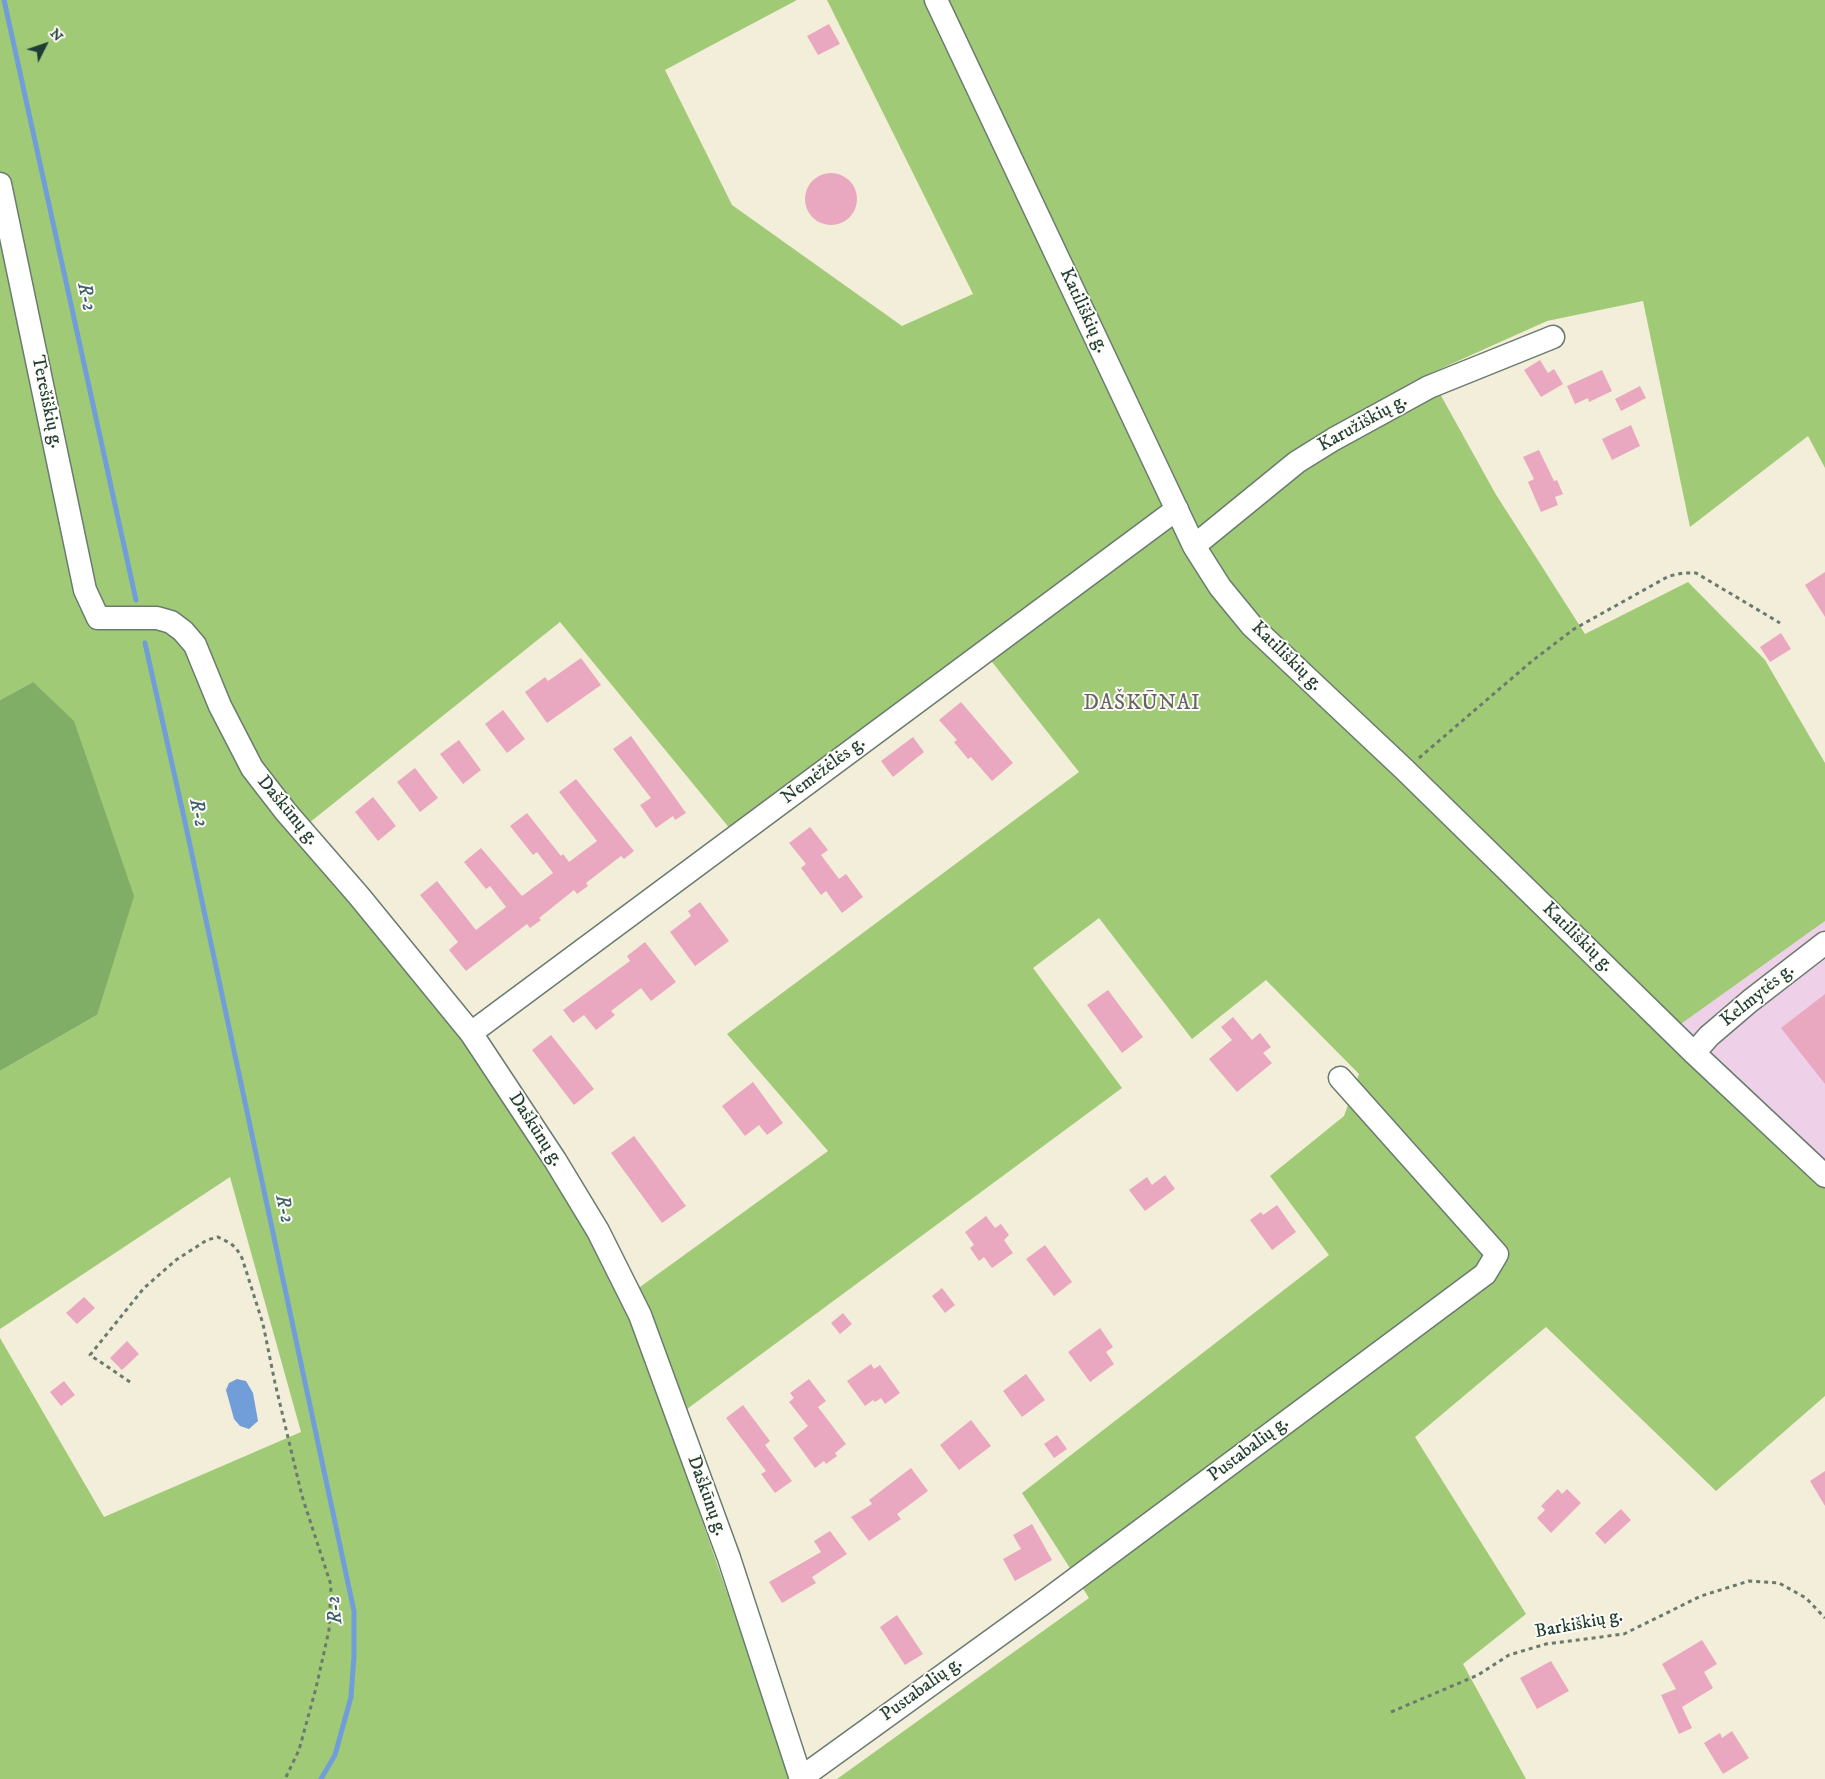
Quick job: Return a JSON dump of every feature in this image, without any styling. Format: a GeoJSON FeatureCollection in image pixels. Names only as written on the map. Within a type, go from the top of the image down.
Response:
{"type":"FeatureCollection","features":[{"type":"Feature","properties":{"kind":"street","name":"Katiliškių g."},"geometry":{"type":"LineString","coordinates":[[936,0],[1194,546],[1220,587],[1252,626],[1405,770],[1694,1053],[1825,1176]]}},
{"type":"Feature","properties":{"kind":"street","name":"Terešiškių g."},"geometry":{"type":"LineString","coordinates":[[0,184],[85,590],[98,618]]}},
{"type":"Feature","properties":{"kind":"street","name":"Karužiškių g."},"geometry":{"type":"LineString","coordinates":[[1194,546],[1297,462],[1334,439],[1428,387],[1553,337]]}},
{"type":"Feature","properties":{"kind":"street","name":"Nemėžėlės g."},"geometry":{"type":"LineString","coordinates":[[472,1033],[1177,509]]}},
{"type":"Feature","properties":{"kind":"street","name":"Daškūnų g."},"geometry":{"type":"LineString","coordinates":[[98,618],[157,618],[171,622],[183,631],[195,645],[203,660],[220,706],[252,768],[286,812],[359,896],[472,1033],[565,1176],[598,1231],[640,1315],[728,1558],[801,1778]]}},
{"type":"Feature","properties":{"kind":"street","name":"Kelmytės g."},"geometry":{"type":"LineString","coordinates":[[1694,1053],[1709,1036],[1825,943]]}},
{"type":"Feature","properties":{"kind":"street","name":"Pustabalių g."},"geometry":{"type":"LineString","coordinates":[[801,1778],[1042,1604],[1485,1274],[1497,1254],[1340,1078]]}},
{"type":"Feature","properties":{"kind":"path"},"geometry":{"type":"LineString","coordinates":[[1405,770],[1532,661],[1574,629],[1669,576],[1683,572],[1696,573],[1780,623]]}},
{"type":"Feature","properties":{"kind":"path"},"geometry":{"type":"LineString","coordinates":[[130,1382],[90,1355],[144,1288],[195,1246],[218,1237],[236,1248],[264,1324],[275,1383],[302,1496],[331,1584],[329,1630],[316,1688],[299,1750],[285,1779]]}},
{"type":"Feature","properties":{"kind":"path","name":"Barkiškių g."},"geometry":{"type":"LineString","coordinates":[[1390,1712],[1478,1675],[1509,1655],[1546,1644],[1624,1634],[1701,1596],[1749,1581],[1779,1583],[1806,1598],[1825,1618]]}},
{"type":"Feature","properties":{"kind":"shaded area"},"geometry":{"type":"Polygon","coordinates":[[[1825,921],[1825,1164],[1678,1026],[1825,921]]]}},
{"type":"Feature","properties":{"kind":"green space"},"geometry":{"type":"Polygon","coordinates":[[[0,0],[797,0],[665,70],[732,205],[902,326],[973,294],[827,0],[925,0],[972,103],[1259,646],[1825,1186],[1825,1396],[1716,1491],[1546,1327],[1415,1437],[1526,1614],[1463,1664],[1526,1779],[837,1779],[1089,1598],[1022,1493],[1329,1255],[1270,1176],[1344,1116],[1359,1074],[1266,980],[1192,1039],[1099,918],[1033,968],[1122,1088],[668,1423],[792,1779],[0,1779],[0,1338],[104,1517],[301,1432],[230,1177],[0,1329],[0,1071],[97,1015],[33,682],[0,700],[0,0]],[[560,622],[309,823],[474,1022],[640,1287],[828,1151],[727,1034],[1079,772],[981,648],[731,830],[560,622]]]}},
{"type":"Feature","properties":{"kind":"green space"},"geometry":{"type":"Polygon","coordinates":[[[947,0],[1825,0],[1825,468],[1808,436],[1690,527],[1643,301],[1547,321],[1429,374],[1495,493],[1585,634],[1688,582],[1765,660],[1825,763],[1825,921],[1678,1026],[1260,621],[1210,557],[947,0]]]}},
{"type":"Feature","properties":{"kind":"green space"},"geometry":{"type":"Polygon","coordinates":[[[33,682],[74,721],[134,896],[97,1015],[0,1071],[0,700],[33,682]]]}},
{"type":"Feature","properties":{"kind":"water"},"geometry":{"type":"Polygon","coordinates":[[[237,1379],[246,1381],[253,1393],[258,1421],[249,1429],[240,1426],[234,1419],[226,1390],[229,1383],[237,1379]]]}},
{"type":"Feature","properties":{"kind":"building"},"geometry":{"type":"Polygon","coordinates":[[[829,24],[840,44],[818,55],[807,36],[829,24]]]}},
{"type":"Feature","properties":{"kind":"building"},"geometry":{"type":"Polygon","coordinates":[[[831,173],[841,175],[849,181],[855,189],[857,199],[855,209],[849,217],[841,223],[831,225],[821,223],[813,217],[807,209],[805,199],[807,189],[813,181],[821,175],[831,173]]]}},
{"type":"Feature","properties":{"kind":"building"},"geometry":{"type":"Polygon","coordinates":[[[1540,360],[1548,373],[1554,369],[1563,384],[1541,397],[1524,370],[1540,360]]]}},
{"type":"Feature","properties":{"kind":"building"},"geometry":{"type":"Polygon","coordinates":[[[1602,370],[1612,391],[1589,402],[1588,398],[1575,404],[1567,386],[1602,370]]]}},
{"type":"Feature","properties":{"kind":"building"},"geometry":{"type":"Polygon","coordinates":[[[1640,386],[1646,398],[1621,411],[1615,399],[1640,386]]]}},
{"type":"Feature","properties":{"kind":"building"},"geometry":{"type":"Polygon","coordinates":[[[1631,425],[1640,446],[1612,460],[1602,439],[1631,425]]]}},
{"type":"Feature","properties":{"kind":"building"},"geometry":{"type":"Polygon","coordinates":[[[1539,450],[1554,481],[1557,480],[1563,494],[1555,497],[1558,505],[1541,512],[1528,482],[1534,479],[1523,457],[1539,450]]]}},
{"type":"Feature","properties":{"kind":"building"},"geometry":{"type":"Polygon","coordinates":[[[1825,572],[1825,617],[1805,585],[1825,572]]]}},
{"type":"Feature","properties":{"kind":"building"},"geometry":{"type":"Polygon","coordinates":[[[1781,633],[1791,649],[1770,662],[1760,647],[1781,633]]]}},
{"type":"Feature","properties":{"kind":"building"},"geometry":{"type":"Polygon","coordinates":[[[581,658],[601,685],[547,723],[525,692],[545,677],[548,681],[581,658]]]}},
{"type":"Feature","properties":{"kind":"building"},"geometry":{"type":"Polygon","coordinates":[[[961,702],[1013,763],[992,781],[971,757],[968,759],[954,742],[957,740],[939,720],[961,702]]]}},
{"type":"Feature","properties":{"kind":"building"},"geometry":{"type":"Polygon","coordinates":[[[503,710],[525,739],[507,753],[485,724],[503,710]]]}},
{"type":"Feature","properties":{"kind":"building"},"geometry":{"type":"Polygon","coordinates":[[[631,736],[686,813],[675,820],[673,816],[656,828],[640,805],[651,798],[613,749],[631,736]]]}},
{"type":"Feature","properties":{"kind":"building"},"geometry":{"type":"Polygon","coordinates":[[[913,737],[924,752],[893,777],[881,761],[913,737]]]}},
{"type":"Feature","properties":{"kind":"building"},"geometry":{"type":"Polygon","coordinates":[[[459,740],[481,770],[463,784],[440,754],[459,740]]]}},
{"type":"Feature","properties":{"kind":"building"},"geometry":{"type":"Polygon","coordinates":[[[415,768],[438,798],[420,812],[397,782],[415,768]]]}},
{"type":"Feature","properties":{"kind":"building"},"geometry":{"type":"Polygon","coordinates":[[[576,779],[634,851],[624,859],[621,856],[586,883],[588,886],[577,894],[574,890],[539,918],[541,920],[530,928],[527,924],[466,971],[449,950],[458,942],[420,895],[437,881],[476,930],[506,907],[490,886],[486,889],[464,862],[481,848],[522,896],[553,873],[537,852],[533,855],[510,826],[527,813],[561,856],[563,854],[569,862],[597,841],[559,792],[576,779]]]}},
{"type":"Feature","properties":{"kind":"building"},"geometry":{"type":"Polygon","coordinates":[[[373,797],[396,826],[378,841],[355,812],[373,797]]]}},
{"type":"Feature","properties":{"kind":"building"},"geometry":{"type":"Polygon","coordinates":[[[810,827],[828,850],[821,855],[839,879],[846,874],[863,897],[842,913],[826,891],[821,895],[801,868],[806,864],[789,843],[810,827]]]}},
{"type":"Feature","properties":{"kind":"building"},"geometry":{"type":"Polygon","coordinates":[[[700,902],[729,941],[695,966],[670,932],[691,916],[688,911],[700,902]]]}},
{"type":"Feature","properties":{"kind":"building"},"geometry":{"type":"Polygon","coordinates":[[[645,942],[676,982],[651,1001],[641,988],[611,1011],[615,1015],[596,1030],[584,1015],[573,1023],[563,1010],[630,961],[627,956],[645,942]]]}},
{"type":"Feature","properties":{"kind":"building"},"geometry":{"type":"Polygon","coordinates":[[[1108,990],[1143,1037],[1122,1053],[1087,1005],[1108,990]]]}},
{"type":"Feature","properties":{"kind":"building"},"geometry":{"type":"Polygon","coordinates":[[[1825,994],[1825,1084],[1781,1028],[1825,994]]]}},
{"type":"Feature","properties":{"kind":"building"},"geometry":{"type":"Polygon","coordinates":[[[1233,1017],[1252,1040],[1260,1033],[1271,1047],[1263,1053],[1272,1063],[1237,1092],[1209,1059],[1232,1040],[1221,1027],[1233,1017]]]}},
{"type":"Feature","properties":{"kind":"building"},"geometry":{"type":"Polygon","coordinates":[[[551,1035],[594,1089],[574,1105],[532,1050],[551,1035]]]}},
{"type":"Feature","properties":{"kind":"building"},"geometry":{"type":"Polygon","coordinates":[[[753,1082],[783,1123],[767,1135],[759,1125],[745,1136],[722,1106],[753,1082]]]}},
{"type":"Feature","properties":{"kind":"building"},"geometry":{"type":"Polygon","coordinates":[[[634,1136],[686,1206],[662,1223],[611,1153],[634,1136]]]}},
{"type":"Feature","properties":{"kind":"building"},"geometry":{"type":"Polygon","coordinates":[[[1165,1175],[1175,1189],[1145,1211],[1129,1190],[1147,1177],[1152,1185],[1165,1175]]]}},
{"type":"Feature","properties":{"kind":"building"},"geometry":{"type":"Polygon","coordinates":[[[1277,1205],[1296,1232],[1272,1250],[1250,1220],[1261,1212],[1263,1215],[1277,1205]]]}},
{"type":"Feature","properties":{"kind":"building"},"geometry":{"type":"Polygon","coordinates":[[[986,1216],[995,1228],[1001,1224],[1009,1235],[1004,1240],[1013,1253],[992,1268],[984,1257],[979,1261],[970,1248],[974,1245],[965,1232],[986,1216]]]}},
{"type":"Feature","properties":{"kind":"building"},"geometry":{"type":"Polygon","coordinates":[[[1045,1245],[1072,1282],[1054,1296],[1026,1259],[1045,1245]]]}},
{"type":"Feature","properties":{"kind":"building"},"geometry":{"type":"Polygon","coordinates":[[[942,1288],[955,1305],[945,1313],[932,1296],[942,1288]]]}},
{"type":"Feature","properties":{"kind":"building"},"geometry":{"type":"Polygon","coordinates":[[[84,1297],[95,1308],[77,1324],[66,1313],[84,1297]]]}},
{"type":"Feature","properties":{"kind":"building"},"geometry":{"type":"Polygon","coordinates":[[[843,1313],[852,1324],[840,1334],[831,1323],[843,1313]]]}},
{"type":"Feature","properties":{"kind":"building"},"geometry":{"type":"Polygon","coordinates":[[[1100,1328],[1113,1347],[1106,1352],[1114,1364],[1090,1382],[1068,1352],[1100,1328]]]}},
{"type":"Feature","properties":{"kind":"building"},"geometry":{"type":"Polygon","coordinates":[[[127,1341],[139,1354],[122,1370],[110,1358],[127,1341]]]}},
{"type":"Feature","properties":{"kind":"building"},"geometry":{"type":"Polygon","coordinates":[[[871,1364],[874,1369],[880,1365],[900,1393],[885,1404],[881,1398],[875,1402],[873,1400],[865,1406],[847,1381],[871,1364]]]}},
{"type":"Feature","properties":{"kind":"building"},"geometry":{"type":"Polygon","coordinates":[[[1026,1374],[1045,1400],[1022,1417],[1003,1391],[1026,1374]]]}},
{"type":"Feature","properties":{"kind":"building"},"geometry":{"type":"Polygon","coordinates":[[[809,1379],[826,1401],[818,1407],[846,1444],[835,1453],[837,1456],[826,1464],[824,1461],[815,1468],[793,1438],[808,1426],[789,1402],[794,1398],[790,1393],[809,1379]]]}},
{"type":"Feature","properties":{"kind":"building"},"geometry":{"type":"Polygon","coordinates":[[[64,1381],[75,1395],[61,1406],[50,1392],[64,1381]]]}},
{"type":"Feature","properties":{"kind":"building"},"geometry":{"type":"Polygon","coordinates":[[[743,1405],[770,1441],[765,1445],[792,1481],[775,1493],[761,1474],[766,1471],[726,1418],[743,1405]]]}},
{"type":"Feature","properties":{"kind":"building"},"geometry":{"type":"Polygon","coordinates":[[[971,1420],[991,1446],[959,1470],[940,1445],[971,1420]]]}},
{"type":"Feature","properties":{"kind":"building"},"geometry":{"type":"Polygon","coordinates":[[[1057,1435],[1067,1449],[1054,1458],[1044,1444],[1057,1435]]]}},
{"type":"Feature","properties":{"kind":"building"},"geometry":{"type":"Polygon","coordinates":[[[911,1468],[928,1491],[897,1514],[901,1519],[869,1541],[851,1517],[872,1504],[869,1500],[911,1468]]]}},
{"type":"Feature","properties":{"kind":"building"},"geometry":{"type":"Polygon","coordinates":[[[1825,1471],[1825,1506],[1810,1481],[1825,1471]]]}},
{"type":"Feature","properties":{"kind":"building"},"geometry":{"type":"Polygon","coordinates":[[[1558,1489],[1562,1494],[1567,1489],[1581,1503],[1551,1533],[1537,1518],[1545,1510],[1541,1506],[1558,1489]]]}},
{"type":"Feature","properties":{"kind":"building"},"geometry":{"type":"Polygon","coordinates":[[[1621,1509],[1631,1520],[1605,1544],[1595,1533],[1621,1509]]]}},
{"type":"Feature","properties":{"kind":"building"},"geometry":{"type":"Polygon","coordinates":[[[1032,1524],[1052,1560],[1015,1581],[1003,1559],[1021,1549],[1013,1535],[1032,1524]]]}},
{"type":"Feature","properties":{"kind":"building"},"geometry":{"type":"Polygon","coordinates":[[[830,1531],[847,1554],[812,1577],[816,1583],[782,1603],[769,1582],[821,1552],[814,1541],[830,1531]]]}},
{"type":"Feature","properties":{"kind":"building"},"geometry":{"type":"Polygon","coordinates":[[[897,1615],[923,1654],[905,1665],[880,1627],[897,1615]]]}},
{"type":"Feature","properties":{"kind":"building"},"geometry":{"type":"Polygon","coordinates":[[[1702,1640],[1717,1664],[1704,1672],[1713,1688],[1682,1707],[1692,1728],[1679,1734],[1661,1695],[1676,1689],[1662,1664],[1702,1640]]]}},
{"type":"Feature","properties":{"kind":"building"},"geometry":{"type":"Polygon","coordinates":[[[1551,1661],[1569,1691],[1537,1709],[1520,1678],[1551,1661]]]}},
{"type":"Feature","properties":{"kind":"building"},"geometry":{"type":"Polygon","coordinates":[[[1732,1731],[1749,1758],[1723,1774],[1704,1743],[1720,1733],[1722,1738],[1732,1731]]]}},
{"type":"Feature","properties":{"kind":"waterway","name":"R-2"},"geometry":{"type":"LineString","coordinates":[[4,0],[136,600]]}},
{"type":"Feature","properties":{"kind":"waterway","name":"R-2"},"geometry":{"type":"LineString","coordinates":[[145,643],[354,1611],[354,1656],[351,1697],[335,1755],[321,1779]]}},
{"type":"Feature","properties":{"kind":"district","name":"DAŠKŪNAI"},"geometry":{"type":"Point","coordinates":[1142,705]}}]}
